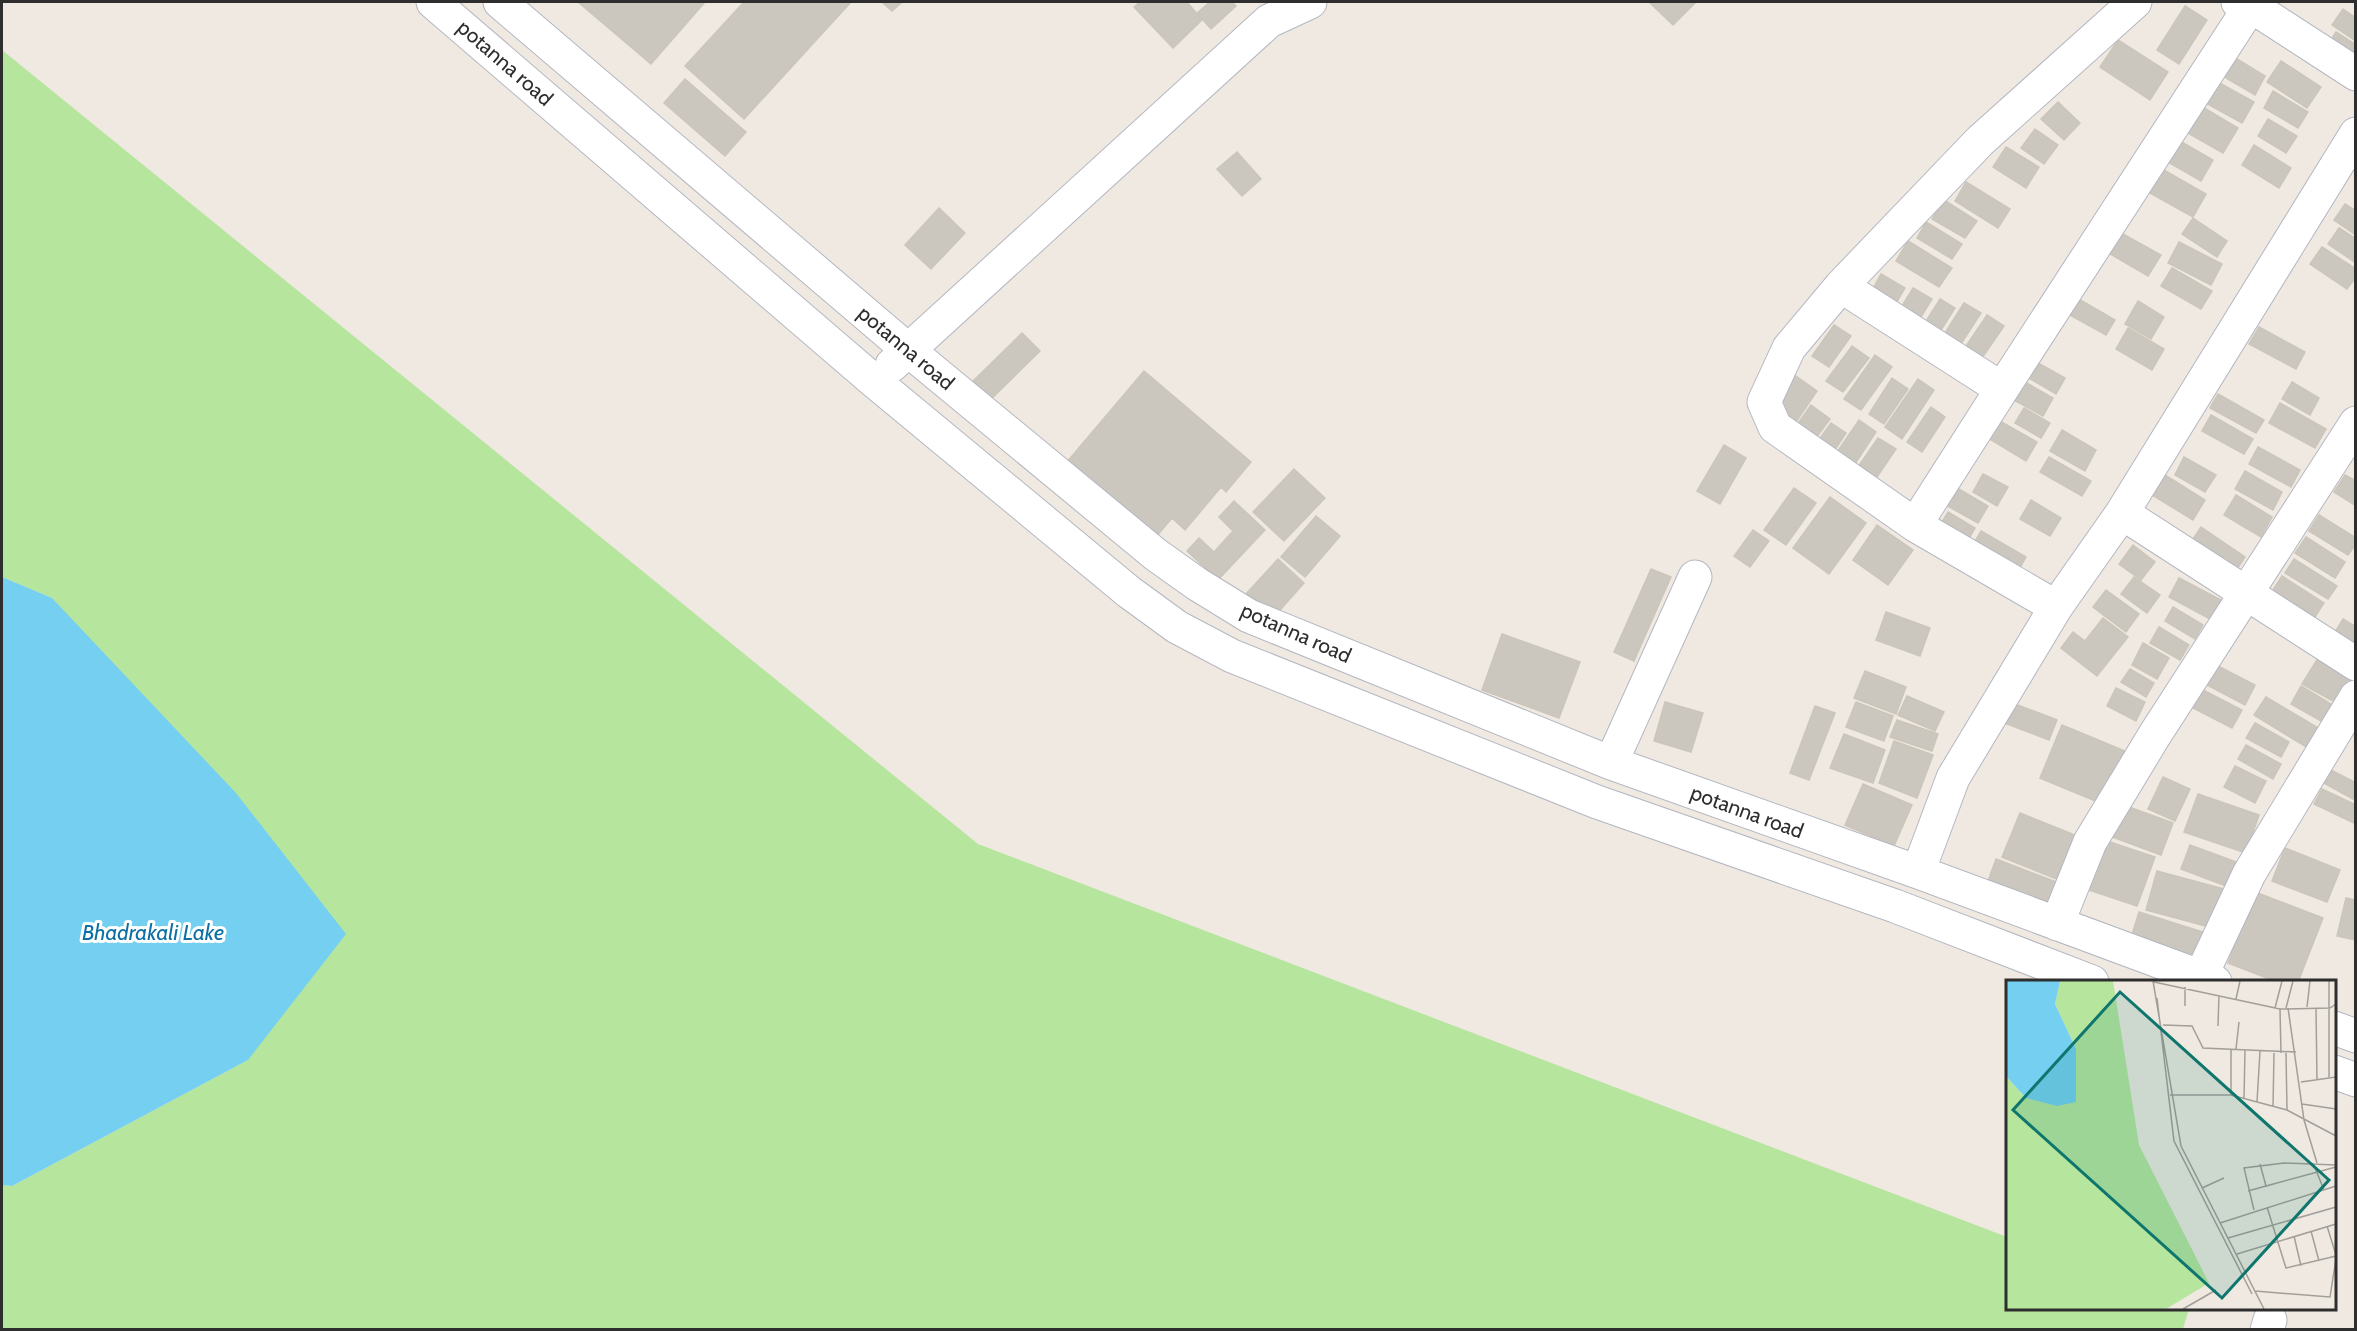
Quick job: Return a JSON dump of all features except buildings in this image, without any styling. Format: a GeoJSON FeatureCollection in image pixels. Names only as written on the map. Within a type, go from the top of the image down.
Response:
{"type":"FeatureCollection","features":[{"type":"Feature","properties":{"kind":"street","name":"potanna road"},"geometry":{"type":"LineString","coordinates":[[433,2],[874,381],[1129,592],[1177,627],[1232,656],[1597,802],[1895,906],[2089,980]]}},
{"type":"Feature","properties":{"kind":"street","name":"potanna road"},"geometry":{"type":"LineString","coordinates":[[500,2],[908,350],[1155,554],[1197,584],[1249,616],[1611,764],[1918,872],[2208,979]]}},
{"type":"Feature","properties":{"kind":"street"},"geometry":{"type":"LineString","coordinates":[[874,381],[1261,11],[1310,2]]}},
{"type":"Feature","properties":{"kind":"street"},"geometry":{"type":"LineString","coordinates":[[2056,607],[1915,525],[1775,427],[1764,402],[1789,348],[1841,286],[1980,141],[2135,2]]}},
{"type":"Feature","properties":{"kind":"street"},"geometry":{"type":"LineString","coordinates":[[1915,525],[2248,3],[2355,74]]}},
{"type":"Feature","properties":{"kind":"street"},"geometry":{"type":"LineString","coordinates":[[1918,872],[1953,778],[2056,607],[2122,513],[2355,134]]}},
{"type":"Feature","properties":{"kind":"street"},"geometry":{"type":"LineString","coordinates":[[1841,286],[2002,389]]}},
{"type":"Feature","properties":{"kind":"street"},"geometry":{"type":"LineString","coordinates":[[2057,924],[2090,842],[2154,736],[2355,423]]}},
{"type":"Feature","properties":{"kind":"street"},"geometry":{"type":"LineString","coordinates":[[2122,513],[2355,664]]}},
{"type":"Feature","properties":{"kind":"street"},"geometry":{"type":"LineString","coordinates":[[1611,764],[1695,577]]}},
{"type":"Feature","properties":{"kind":"street"},"geometry":{"type":"LineString","coordinates":[[2208,979],[2249,874],[2355,697]]}},
{"type":"Feature","properties":{"kind":"street"},"geometry":{"type":"LineString","coordinates":[[2336,1029],[2355,1036]]}},
{"type":"Feature","properties":{"kind":"street"},"geometry":{"type":"LineString","coordinates":[[2336,1073],[2355,1080]]}},
{"type":"Feature","properties":{"kind":"green space"},"geometry":{"type":"Polygon","coordinates":[[[2,50],[978,844],[2006,1237],[2006,1310],[2189,1310],[2183,1329],[2,1329],[2,1185],[12,1186],[248,1060],[52,598],[2,577],[2,50]]]}},
{"type":"Feature","properties":{"kind":"water","name":"Bhadrakali Lake"},"geometry":{"type":"Polygon","coordinates":[[[2,577],[52,598],[236,793],[346,934],[248,1060],[12,1186],[2,1185],[2,577]]]}}]}
